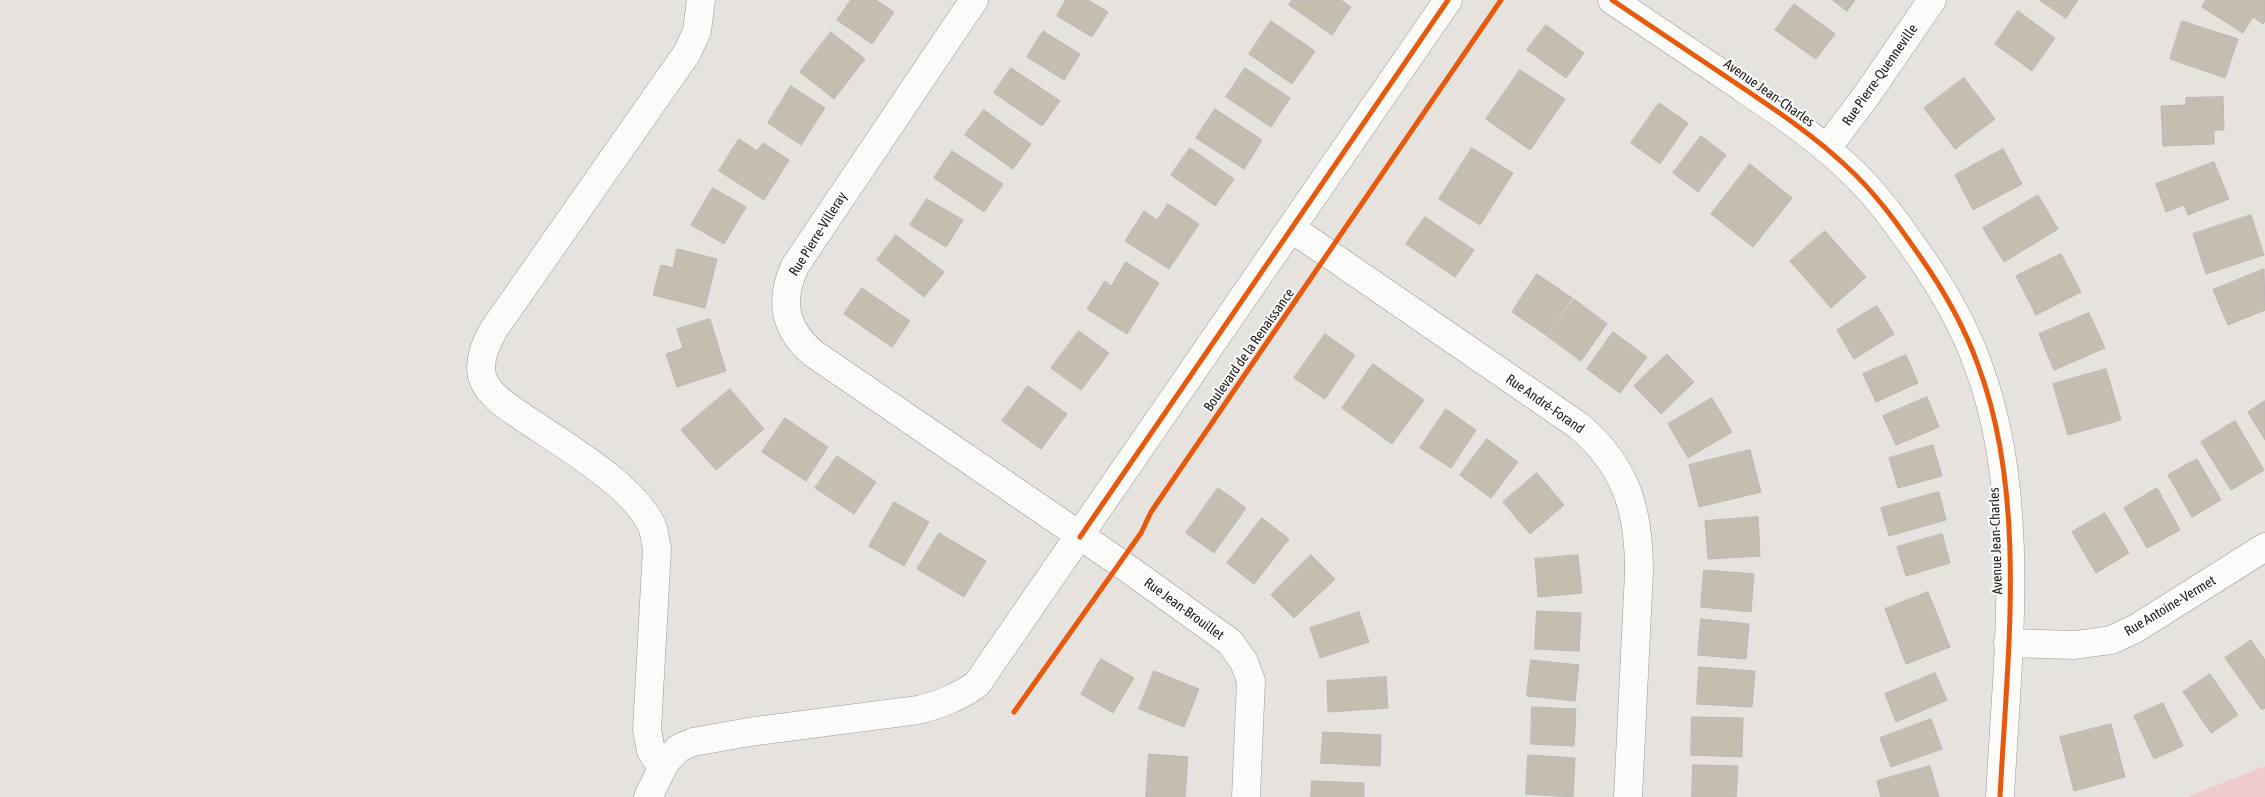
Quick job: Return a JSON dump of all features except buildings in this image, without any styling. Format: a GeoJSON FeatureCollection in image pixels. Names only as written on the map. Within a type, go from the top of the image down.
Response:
{"type":"FeatureCollection","features":[{"type":"Feature","properties":{"kind":"street"},"geometry":{"type":"LineString","coordinates":[[662,768],[651,751],[647,730],[656,548],[653,529],[643,511],[626,492],[585,460],[506,406],[490,391],[483,379],[482,364],[484,348],[494,329],[686,53],[697,31],[701,0]]}},
{"type":"Feature","properties":{"kind":"street","name":"Rue Pierre-Villeray"},"geometry":{"type":"LineString","coordinates":[[974,0],[802,253],[789,277],[785,299],[787,312],[795,335],[814,354],[1080,536]]}},
{"type":"Feature","properties":{"kind":"street"},"geometry":{"type":"LineString","coordinates":[[648,797],[662,768],[679,748],[693,742],[749,732],[918,710],[944,704],[960,697],[977,684],[1448,0]]}},
{"type":"Feature","properties":{"kind":"street","name":"Avenue Jean-Charles"},"geometry":{"type":"LineString","coordinates":[[1612,0],[1787,118],[1862,181],[1910,242],[1954,312],[1979,366],[1993,413],[2006,489],[2010,531],[2008,643],[2000,797]]}},
{"type":"Feature","properties":{"kind":"street","name":"Rue Pierre-Quenneville"},"geometry":{"type":"LineString","coordinates":[[1826,149],[1866,96],[1932,0]]}},
{"type":"Feature","properties":{"kind":"street","name":"Rue André-Forand"},"geometry":{"type":"LineString","coordinates":[[1291,228],[1578,426],[1596,442],[1613,464],[1630,496],[1636,519],[1638,541],[1639,572],[1628,797]]}},
{"type":"Feature","properties":{"kind":"street","name":"Rue Jean-Brouillet"},"geometry":{"type":"LineString","coordinates":[[1080,536],[1221,635],[1238,650],[1249,672],[1252,692],[1246,797]]}},
{"type":"Feature","properties":{"kind":"street","name":"Rue Antoine-Vermet"},"geometry":{"type":"LineString","coordinates":[[2008,643],[2075,645],[2111,640],[2135,629],[2265,547]]}},
{"type":"Feature","properties":{"kind":"shaded area"},"geometry":{"type":"Polygon","coordinates":[[[2265,766],[2265,797],[2189,797],[2189,796],[2265,766]]]}},
{"type":"Feature","properties":{"kind":"cycle path"},"geometry":{"type":"LineString","coordinates":[[1080,537],[1448,0]]}},
{"type":"Feature","properties":{"kind":"cycle path","name":"Boulevard de la Renaissance"},"geometry":{"type":"LineString","coordinates":[[1014,712],[1141,533],[1151,512],[1501,0]]}},
{"type":"Feature","properties":{"kind":"cycle path"},"geometry":{"type":"LineString","coordinates":[[1612,0],[1779,112],[1806,132],[1856,175],[1902,231],[1928,268],[1960,322],[1978,365],[1994,416],[2004,469],[2009,523],[2009,634],[2000,797]]}}]}
